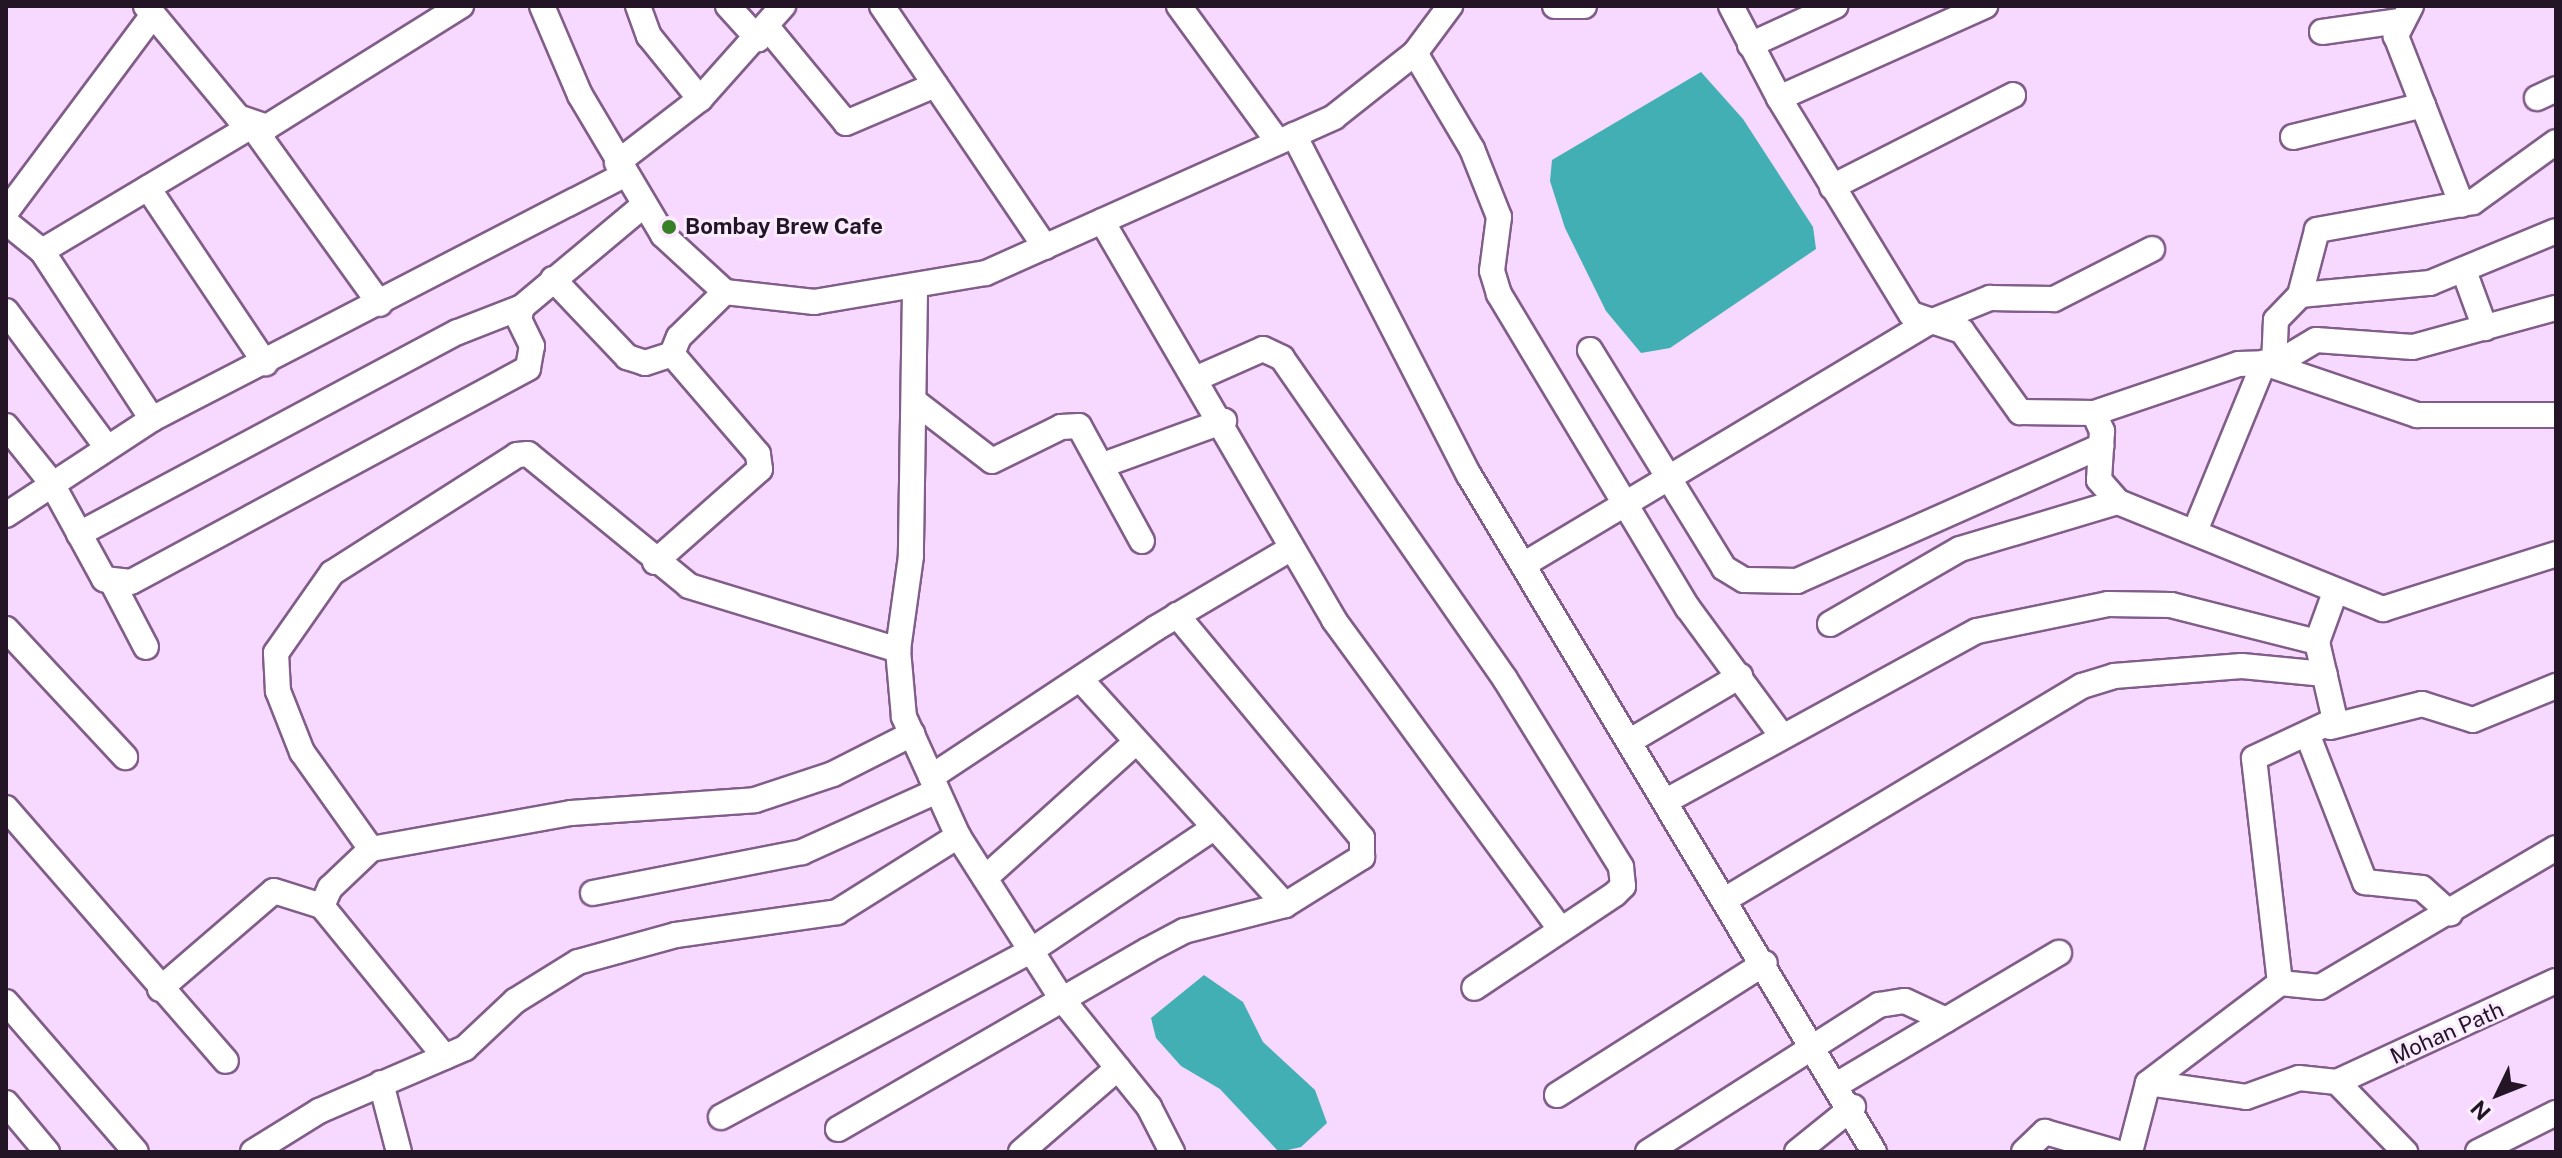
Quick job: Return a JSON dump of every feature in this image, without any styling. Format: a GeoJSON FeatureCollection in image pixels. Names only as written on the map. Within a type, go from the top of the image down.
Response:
{"type":"FeatureCollection","features":[{"type":"Feature","properties":{"kind":"street"},"geometry":{"type":"LineString","coordinates":[[42,251],[252,126],[267,127],[461,6]]}},
{"type":"Feature","properties":{"kind":"street"},"geometry":{"type":"LineString","coordinates":[[542,6],[620,169],[643,206],[692,265],[725,292],[814,302],[915,291],[986,273],[1334,117],[1415,53],[1450,6]]}},
{"type":"Feature","properties":{"kind":"street"},"geometry":{"type":"LineString","coordinates":[[638,6],[649,36],[700,99]]}},
{"type":"Feature","properties":{"kind":"street"},"geometry":{"type":"LineString","coordinates":[[728,6],[762,33],[846,123],[935,85]]}},
{"type":"Feature","properties":{"kind":"street"},"geometry":{"type":"LineString","coordinates":[[6,515],[51,482],[152,419],[380,304],[620,169],[700,99],[783,6]]}},
{"type":"Feature","properties":{"kind":"street"},"geometry":{"type":"LineString","coordinates":[[882,6],[1045,247]]}},
{"type":"Feature","properties":{"kind":"street"},"geometry":{"type":"LineString","coordinates":[[1179,6],[1286,139],[1469,475],[1853,1107],[1874,1152]]}},
{"type":"Feature","properties":{"kind":"street"},"geometry":{"type":"LineString","coordinates":[[1555,6],[1584,6]]}},
{"type":"Feature","properties":{"kind":"street"},"geometry":{"type":"LineString","coordinates":[[1731,6],[1779,98],[1895,292],[1928,323],[1962,331],[2020,412],[2094,413],[2239,364],[2269,364],[2417,415],[2556,415]]}},
{"type":"Feature","properties":{"kind":"street"},"geometry":{"type":"LineString","coordinates":[[1750,45],[1835,6]]}},
{"type":"Feature","properties":{"kind":"street"},"geometry":{"type":"LineString","coordinates":[[1779,98],[1985,6]]}},
{"type":"Feature","properties":{"kind":"street"},"geometry":{"type":"LineString","coordinates":[[6,212],[149,11],[252,126],[380,304]]}},
{"type":"Feature","properties":{"kind":"street"},"geometry":{"type":"LineString","coordinates":[[2322,32],[2404,11]]}},
{"type":"Feature","properties":{"kind":"street"},"geometry":{"type":"LineString","coordinates":[[2404,11],[2396,36],[2462,205]]}},
{"type":"Feature","properties":{"kind":"street"},"geometry":{"type":"LineString","coordinates":[[1415,53],[1472,149],[1499,217],[1492,271],[1499,294],[1626,505],[1782,736]]}},
{"type":"Feature","properties":{"kind":"street"},"geometry":{"type":"LineString","coordinates":[[1832,187],[2013,95]]}},
{"type":"Feature","properties":{"kind":"street"},"geometry":{"type":"LineString","coordinates":[[2293,137],[2423,105]]}},
{"type":"Feature","properties":{"kind":"street"},"geometry":{"type":"LineString","coordinates":[[2195,531],[2269,364],[2276,320],[2300,295],[2317,230],[2462,205],[2490,193],[2556,142]]}},
{"type":"Feature","properties":{"kind":"street"},"geometry":{"type":"LineString","coordinates":[[148,188],[265,363]]}},
{"type":"Feature","properties":{"kind":"street"},"geometry":{"type":"LineString","coordinates":[[79,534],[458,332],[522,307],[643,206]]}},
{"type":"Feature","properties":{"kind":"street"},"geometry":{"type":"LineString","coordinates":[[1102,221],[1195,379],[1224,421],[1290,549],[1483,831],[1559,927]]}},
{"type":"Feature","properties":{"kind":"street"},"geometry":{"type":"LineString","coordinates":[[6,222],[42,251],[152,419]]}},
{"type":"Feature","properties":{"kind":"street"},"geometry":{"type":"LineString","coordinates":[[2300,295],[2399,291],[2464,271],[2556,231]]}},
{"type":"Feature","properties":{"kind":"street"},"geometry":{"type":"LineString","coordinates":[[1523,565],[1928,323],[1990,298],[2054,299],[2152,249]]}},
{"type":"Feature","properties":{"kind":"street"},"geometry":{"type":"LineString","coordinates":[[2464,271],[2485,328]]}},
{"type":"Feature","properties":{"kind":"street"},"geometry":{"type":"LineString","coordinates":[[553,279],[627,357],[645,363],[672,354],[679,337],[725,292]]}},
{"type":"Feature","properties":{"kind":"street"},"geometry":{"type":"LineString","coordinates":[[915,291],[918,404],[911,556],[898,650],[912,734],[958,836],[1062,999],[1118,1068],[1172,1152]]}},
{"type":"Feature","properties":{"kind":"street"},"geometry":{"type":"LineString","coordinates":[[113,584],[131,582],[521,373],[533,356],[522,307]]}},
{"type":"Feature","properties":{"kind":"street"},"geometry":{"type":"LineString","coordinates":[[2269,364],[2316,340],[2393,350],[2556,308]]}},
{"type":"Feature","properties":{"kind":"street"},"geometry":{"type":"LineString","coordinates":[[6,311],[106,446]]}},
{"type":"Feature","properties":{"kind":"street"},"geometry":{"type":"LineString","coordinates":[[1195,379],[1263,349],[1282,358],[1505,679],[1625,877],[1615,894],[1559,927],[1474,988]]}},
{"type":"Feature","properties":{"kind":"street"},"geometry":{"type":"LineString","coordinates":[[1590,350],[1724,568],[1744,580],[1785,584],[2101,446]]}},
{"type":"Feature","properties":{"kind":"street"},"geometry":{"type":"LineString","coordinates":[[655,562],[739,491],[762,461],[672,354]]}},
{"type":"Feature","properties":{"kind":"street"},"geometry":{"type":"LineString","coordinates":[[918,404],[992,461],[1071,425],[1087,433],[1142,541]]}},
{"type":"Feature","properties":{"kind":"street"},"geometry":{"type":"LineString","coordinates":[[2094,413],[2101,446],[2099,480],[2118,502],[2195,531],[2334,595],[2383,609],[2556,554]]}},
{"type":"Feature","properties":{"kind":"street"},"geometry":{"type":"LineString","coordinates":[[1103,465],[1224,421]]}},
{"type":"Feature","properties":{"kind":"street"},"geometry":{"type":"LineString","coordinates":[[6,426],[51,482],[79,534],[113,584],[146,647]]}},
{"type":"Feature","properties":{"kind":"street"},"geometry":{"type":"LineString","coordinates":[[371,849],[302,752],[278,691],[276,653],[316,588],[472,480],[528,454],[655,562],[689,586],[898,650]]}},
{"type":"Feature","properties":{"kind":"street"},"geometry":{"type":"LineString","coordinates":[[1830,624],[1960,549],[2118,502]]}},
{"type":"Feature","properties":{"kind":"street"},"geometry":{"type":"LineString","coordinates":[[593,893],[802,852],[934,784],[1177,615],[1290,549]]}},
{"type":"Feature","properties":{"kind":"street"},"geometry":{"type":"LineString","coordinates":[[2319,732],[2334,710],[2317,642],[2334,595]]}},
{"type":"Feature","properties":{"kind":"street"},"geometry":{"type":"LineString","coordinates":[[1666,801],[1977,631],[2108,604],[2191,607],[2317,642]]}},
{"type":"Feature","properties":{"kind":"street"},"geometry":{"type":"LineString","coordinates":[[838,1129],[1184,931],[1285,905],[1350,868],[1362,857],[1362,838],[1177,615]]}},
{"type":"Feature","properties":{"kind":"street"},"geometry":{"type":"LineString","coordinates":[[6,629],[125,757]]}},
{"type":"Feature","properties":{"kind":"street"},"geometry":{"type":"LineString","coordinates":[[1726,899],[2082,686],[2114,676],[2242,666],[2325,674]]}},
{"type":"Feature","properties":{"kind":"street"},"geometry":{"type":"LineString","coordinates":[[1630,741],[1740,676]]}},
{"type":"Feature","properties":{"kind":"street"},"geometry":{"type":"LineString","coordinates":[[1083,682],[1285,905]]}},
{"type":"Feature","properties":{"kind":"street"},"geometry":{"type":"LineString","coordinates":[[2280,983],[2253,770],[2259,753],[2319,732],[2422,704],[2473,720],[2556,686]]}},
{"type":"Feature","properties":{"kind":"street"},"geometry":{"type":"LineString","coordinates":[[2319,732],[2365,882],[2422,888],[2450,913]]}},
{"type":"Feature","properties":{"kind":"street"},"geometry":{"type":"LineString","coordinates":[[322,906],[330,888],[371,849],[571,813],[755,800],[833,774],[912,734]]}},
{"type":"Feature","properties":{"kind":"street"},"geometry":{"type":"LineString","coordinates":[[985,878],[1136,742]]}},
{"type":"Feature","properties":{"kind":"street"},"geometry":{"type":"LineString","coordinates":[[6,808],[160,989],[226,1061]]}},
{"type":"Feature","properties":{"kind":"street"},"geometry":{"type":"LineString","coordinates":[[721,1117],[1032,950],[1215,827]]}},
{"type":"Feature","properties":{"kind":"street"},"geometry":{"type":"LineString","coordinates":[[253,1152],[381,1083],[445,1057],[578,962],[676,935],[837,912],[958,836]]}},
{"type":"Feature","properties":{"kind":"street"},"geometry":{"type":"LineString","coordinates":[[2130,1152],[2148,1083],[2280,983],[2320,987],[2556,848]]}},
{"type":"Feature","properties":{"kind":"street"},"geometry":{"type":"LineString","coordinates":[[160,989],[274,891],[322,906],[445,1057]]}},
{"type":"Feature","properties":{"kind":"street"},"geometry":{"type":"LineString","coordinates":[[1838,1084],[2059,953]]}},
{"type":"Feature","properties":{"kind":"street"},"geometry":{"type":"LineString","coordinates":[[1557,1095],[1765,963]]}},
{"type":"Feature","properties":{"kind":"street","name":"Mohan Path"},"geometry":{"type":"LineString","coordinates":[[2337,1082],[2554,987]]}},
{"type":"Feature","properties":{"kind":"street"},"geometry":{"type":"LineString","coordinates":[[1648,1152],[1813,1041],[1891,1001],[1946,1020]]}},
{"type":"Feature","properties":{"kind":"street"},"geometry":{"type":"LineString","coordinates":[[6,1002],[136,1152]]}},
{"type":"Feature","properties":{"kind":"street"},"geometry":{"type":"LineString","coordinates":[[1021,1152],[1118,1068]]}},
{"type":"Feature","properties":{"kind":"street"},"geometry":{"type":"LineString","coordinates":[[2148,1083],[2246,1097],[2299,1078],[2337,1082],[2405,1152]]}},
{"type":"Feature","properties":{"kind":"street"},"geometry":{"type":"LineString","coordinates":[[381,1083],[399,1152]]}},
{"type":"Feature","properties":{"kind":"street"},"geometry":{"type":"LineString","coordinates":[[1797,1152],[1853,1107]]}},
{"type":"Feature","properties":{"kind":"street"},"geometry":{"type":"LineString","coordinates":[[9,1111],[47,1152]]}},
{"type":"Feature","properties":{"kind":"street"},"geometry":{"type":"LineString","coordinates":[[2478,1152],[2556,1113]]}},
{"type":"Feature","properties":{"kind":"street"},"geometry":{"type":"LineString","coordinates":[[2024,1152],[2045,1132],[2115,1152]]}},
{"type":"Feature","properties":{"kind":"shaded area"},"geometry":{"type":"Polygon","coordinates":[[[1701,72],[1743,119],[1813,227],[1816,249],[1670,348],[1641,353],[1606,311],[1565,228],[1550,181],[1552,160],[1701,72]]]}},
{"type":"Feature","properties":{"kind":"shaded area"},"geometry":{"type":"Polygon","coordinates":[[[1204,975],[1243,1002],[1263,1042],[1315,1090],[1327,1123],[1301,1147],[1279,1152],[1220,1089],[1181,1066],[1156,1038],[1151,1018],[1204,975]]]}},
{"type":"Feature","properties":{"kind":"place","name":"Bombay Brew Cafe"},"geometry":{"type":"Point","coordinates":[669,227]}}]}
